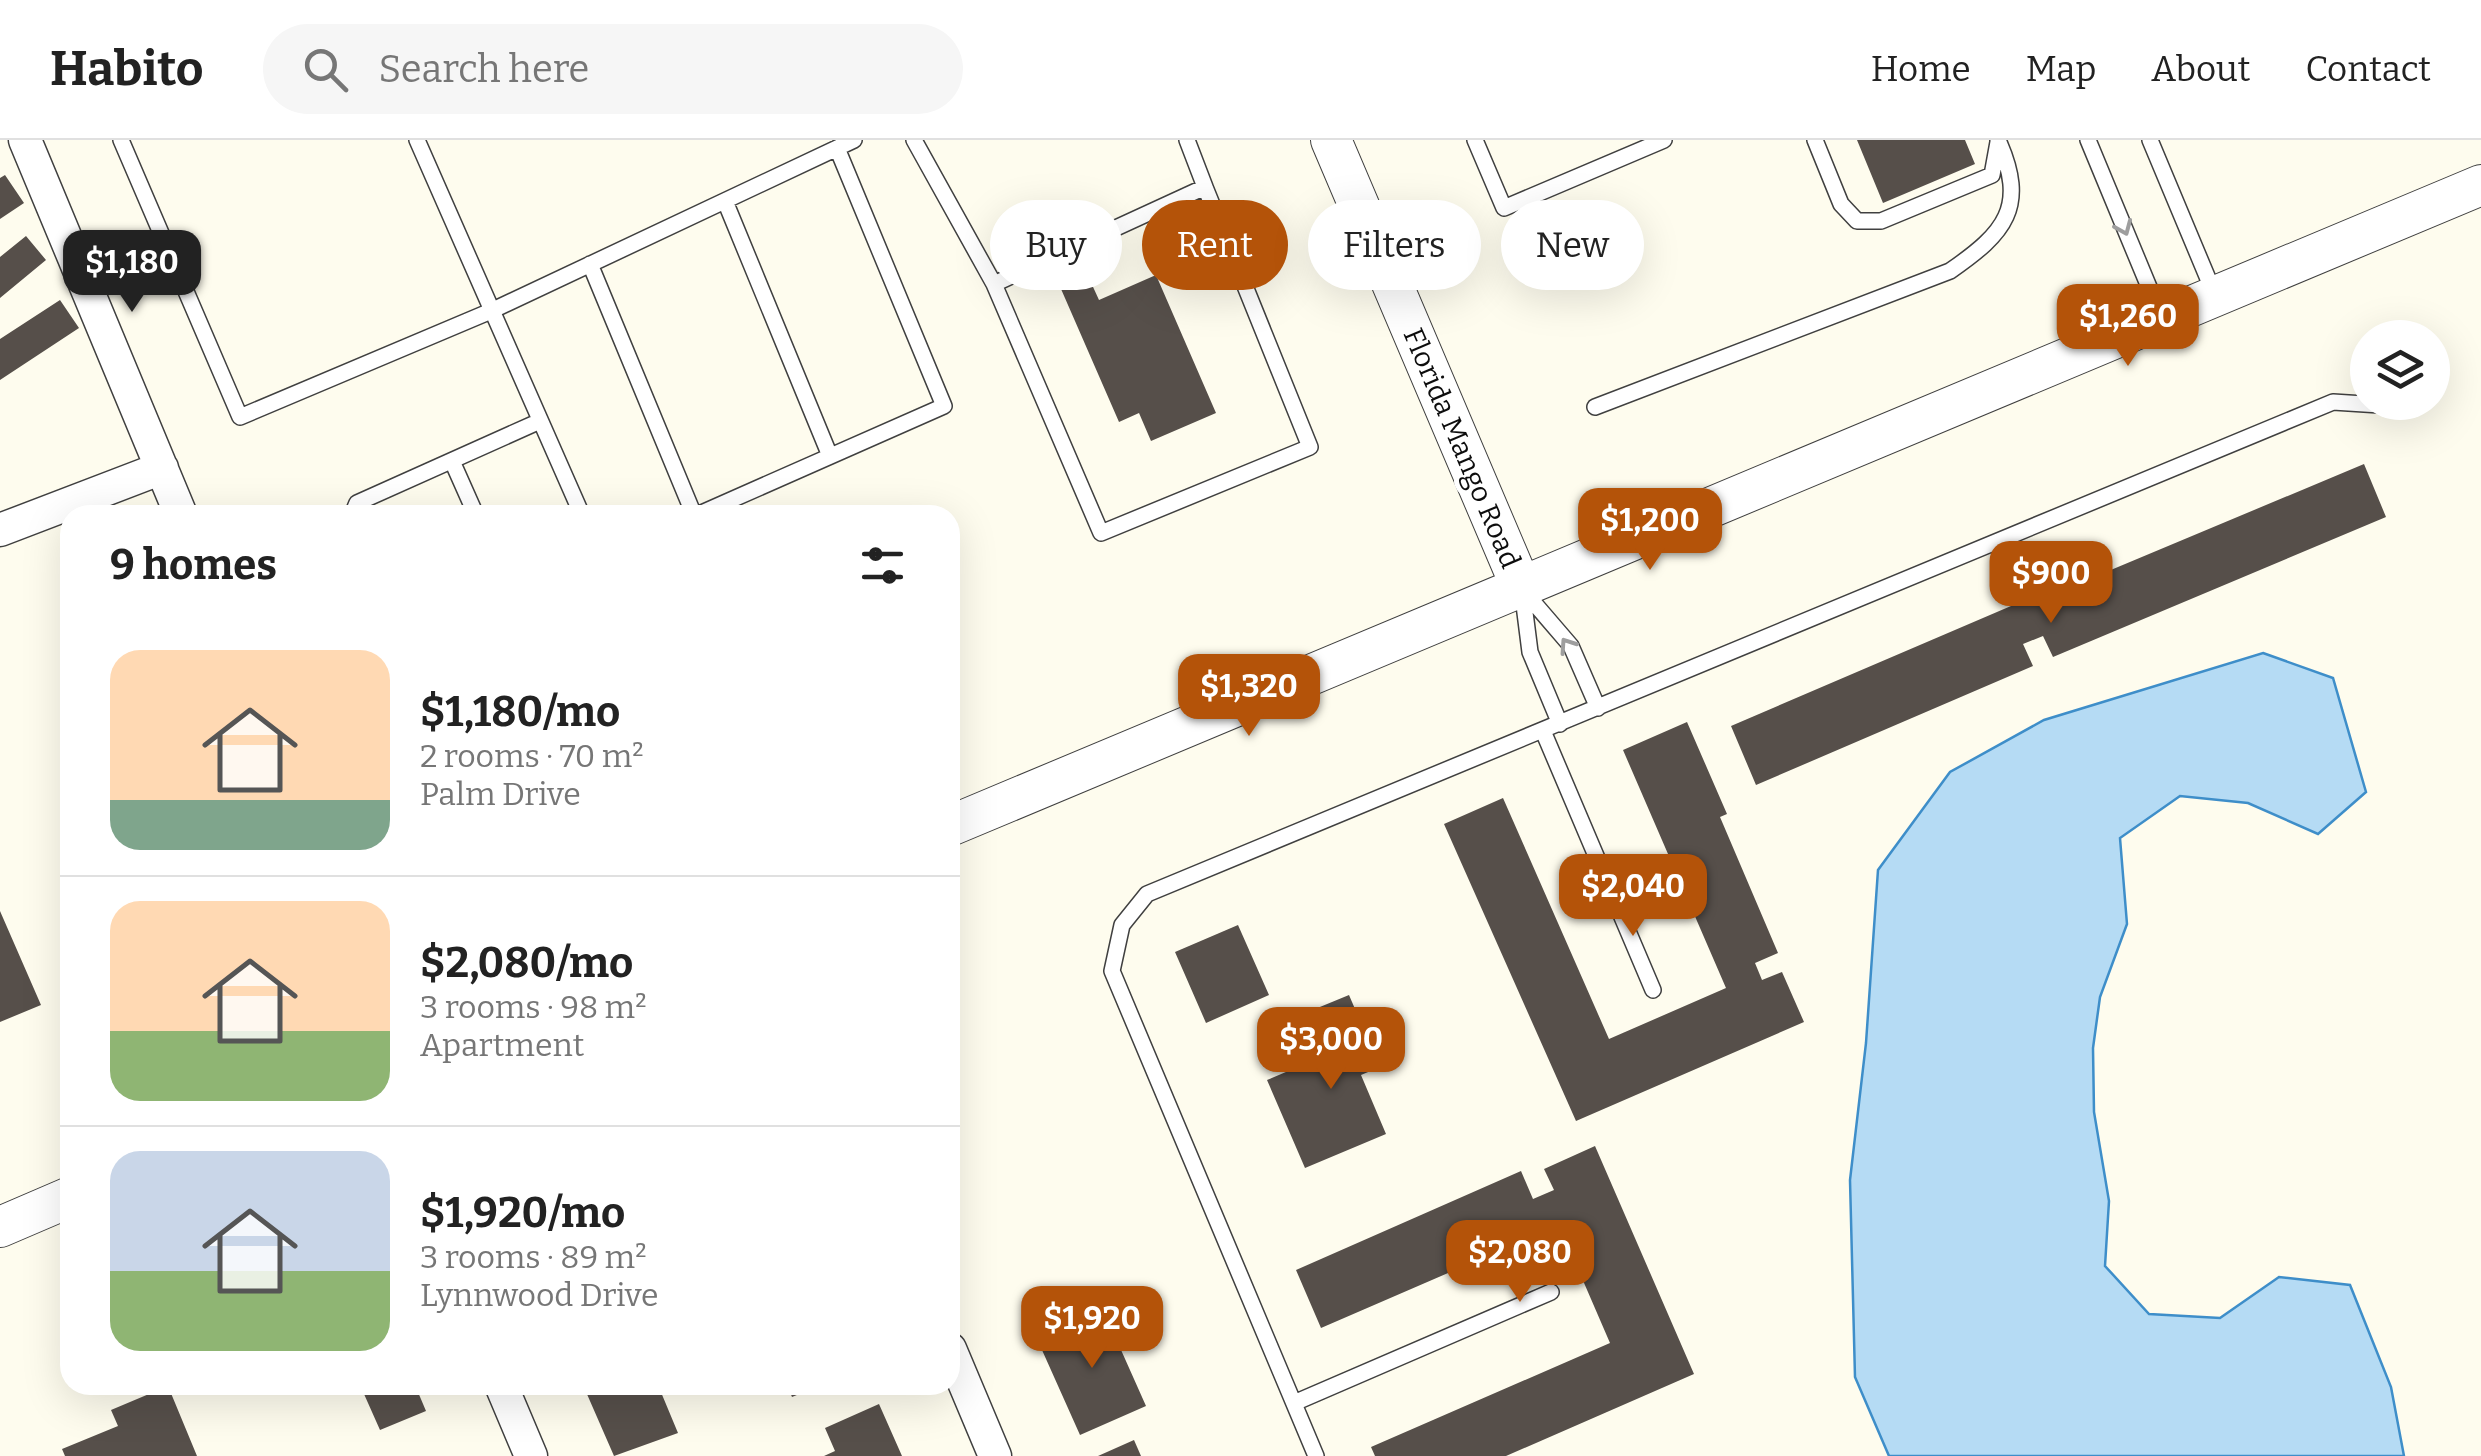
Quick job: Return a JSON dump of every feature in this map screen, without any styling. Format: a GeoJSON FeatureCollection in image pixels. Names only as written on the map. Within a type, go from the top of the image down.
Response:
{"type":"FeatureCollection","features":[{"type":"Feature","properties":{"kind":"street"},"geometry":{"type":"LineString","coordinates":[[25,140],[177,505]]}},
{"type":"Feature","properties":{"kind":"street","name":"Florida Mango Road"},"geometry":{"type":"LineString","coordinates":[[1330,140],[1522,590]]}},
{"type":"Feature","properties":{"kind":"street"},"geometry":{"type":"LineString","coordinates":[[960,822],[1522,590],[2214,293],[2481,185]]}},
{"type":"Feature","properties":{"kind":"street"},"geometry":{"type":"LineString","coordinates":[[65,505],[162,468]]}},
{"type":"Feature","properties":{"kind":"street"},"geometry":{"type":"LineString","coordinates":[[0,530],[60,507]]}},
{"type":"Feature","properties":{"kind":"street"},"geometry":{"type":"LineString","coordinates":[[0,1227],[60,1201]]}},
{"type":"Feature","properties":{"kind":"street"},"geometry":{"type":"LineString","coordinates":[[960,1373],[995,1456]]}},
{"type":"Feature","properties":{"kind":"street"},"geometry":{"type":"LineString","coordinates":[[505,1395],[531,1456]]}},
{"type":"Feature","properties":{"kind":"lane"},"geometry":{"type":"LineString","coordinates":[[121,140],[240,417],[491,311],[854,140]]}},
{"type":"Feature","properties":{"kind":"lane"},"geometry":{"type":"LineString","coordinates":[[417,140],[578,505]]}},
{"type":"Feature","properties":{"kind":"lane"},"geometry":{"type":"LineString","coordinates":[[914,140],[990,277]]}},
{"type":"Feature","properties":{"kind":"lane"},"geometry":{"type":"LineString","coordinates":[[997,290],[1101,533],[1310,447],[1187,140]]}},
{"type":"Feature","properties":{"kind":"lane"},"geometry":{"type":"LineString","coordinates":[[1475,140],[1504,208],[1664,140]]}},
{"type":"Feature","properties":{"kind":"lane"},"geometry":{"type":"LineString","coordinates":[[1814,140],[1841,204],[1857,221],[1880,221],[1992,175],[1998,140]]}},
{"type":"Feature","properties":{"kind":"lane"},"geometry":{"type":"LineString","coordinates":[[1596,407],[1950,271],[1990,243],[2012,210],[2011,168],[1998,140]]}},
{"type":"Feature","properties":{"kind":"lane"},"geometry":{"type":"LineString","coordinates":[[2088,140],[2161,317]]}},
{"type":"Feature","properties":{"kind":"lane"},"geometry":{"type":"LineString","coordinates":[[2150,140],[2214,293]]}},
{"type":"Feature","properties":{"kind":"lane"},"geometry":{"type":"LineString","coordinates":[[718,505],[944,406],[837,148]]}},
{"type":"Feature","properties":{"kind":"lane"},"geometry":{"type":"LineString","coordinates":[[1122,225],[1206,187]]}},
{"type":"Feature","properties":{"kind":"lane"},"geometry":{"type":"LineString","coordinates":[[725,201],[830,456]]}},
{"type":"Feature","properties":{"kind":"lane"},"geometry":{"type":"LineString","coordinates":[[590,264],[691,505]]}},
{"type":"Feature","properties":{"kind":"lane"},"geometry":{"type":"LineString","coordinates":[[1316,1456],[1112,970],[1122,925],[1146,894],[2333,402],[2350,403]]}},
{"type":"Feature","properties":{"kind":"lane"},"geometry":{"type":"LineString","coordinates":[[356,505],[540,421]]}},
{"type":"Feature","properties":{"kind":"lane"},"geometry":{"type":"LineString","coordinates":[[452,461],[472,505]]}},
{"type":"Feature","properties":{"kind":"lane"},"geometry":{"type":"LineString","coordinates":[[1522,590],[1571,646],[1598,708]]}},
{"type":"Feature","properties":{"kind":"lane"},"geometry":{"type":"LineString","coordinates":[[1522,590],[1530,652],[1560,724]]}},
{"type":"Feature","properties":{"kind":"lane"},"geometry":{"type":"LineString","coordinates":[[1543,731],[1653,990]]}},
{"type":"Feature","properties":{"kind":"lane"},"geometry":{"type":"LineString","coordinates":[[1294,1403],[1551,1292]]}},
{"type":"Feature","properties":{"kind":"water"},"geometry":{"type":"Polygon","coordinates":[[[2263,653],[2333,678],[2366,792],[2318,834],[2248,803],[2180,796],[2120,838],[2127,924],[2100,997],[2093,1048],[2094,1112],[2109,1201],[2105,1266],[2149,1314],[2220,1318],[2279,1277],[2350,1285],[2391,1387],[2404,1456],[1889,1456],[1855,1377],[1850,1180],[1866,1043],[1878,870],[1950,772],[2044,720],[2263,653]]]}},
{"type":"Feature","properties":{"kind":"building"},"geometry":{"type":"Polygon","coordinates":[[[1857,140],[1965,140],[1975,164],[1883,203],[1857,140]]]}},
{"type":"Feature","properties":{"kind":"building"},"geometry":{"type":"Polygon","coordinates":[[[5,175],[24,203],[0,219],[0,178],[5,175]]]}},
{"type":"Feature","properties":{"kind":"building"},"geometry":{"type":"Polygon","coordinates":[[[26,236],[46,260],[0,298],[0,257],[26,236]]]}},
{"type":"Feature","properties":{"kind":"building"},"geometry":{"type":"Polygon","coordinates":[[[1142,281],[1142,290],[1163,290],[1216,413],[1151,441],[1139,413],[1119,422],[1061,290],[1094,290],[1099,300],[1142,281]]]}},
{"type":"Feature","properties":{"kind":"building"},"geometry":{"type":"Polygon","coordinates":[[[60,300],[79,328],[0,380],[0,339],[60,300]]]}},
{"type":"Feature","properties":{"kind":"building"},"geometry":{"type":"Polygon","coordinates":[[[2364,464],[2386,517],[2053,657],[2043,636],[2023,644],[2033,666],[1756,785],[1731,726],[2025,600],[2027,605],[2364,464]]]}},
{"type":"Feature","properties":{"kind":"building"},"geometry":{"type":"Polygon","coordinates":[[[1687,722],[1727,814],[1720,817],[1778,953],[1755,963],[1762,980],[1782,972],[1804,1022],[1576,1121],[1444,824],[1503,798],[1609,1039],[1726,988],[1623,750],[1687,722]]]}},
{"type":"Feature","properties":{"kind":"building"},"geometry":{"type":"Polygon","coordinates":[[[0,911],[41,1005],[0,1022],[0,911]]]}},
{"type":"Feature","properties":{"kind":"building"},"geometry":{"type":"Polygon","coordinates":[[[1238,925],[1269,995],[1206,1023],[1175,952],[1238,925]]]}},
{"type":"Feature","properties":{"kind":"building"},"geometry":{"type":"Polygon","coordinates":[[[1349,995],[1380,1067],[1361,1075],[1386,1134],[1305,1168],[1267,1080],[1333,1052],[1326,1037],[1347,1028],[1342,1017],[1321,1025],[1315,1009],[1349,995]]]}},
{"type":"Feature","properties":{"kind":"building"},"geometry":{"type":"Polygon","coordinates":[[[1595,1146],[1694,1374],[1506,1456],[1375,1456],[1371,1447],[1610,1343],[1559,1225],[1321,1328],[1296,1270],[1521,1171],[1533,1199],[1554,1190],[1544,1169],[1595,1146]]]}},
{"type":"Feature","properties":{"kind":"building"},"geometry":{"type":"Polygon","coordinates":[[[1101,1305],[1146,1406],[1080,1435],[1042,1350],[1059,1343],[1052,1327],[1101,1305]]]}},
{"type":"Feature","properties":{"kind":"building"},"geometry":{"type":"Polygon","coordinates":[[[147,1395],[172,1395],[197,1456],[65,1456],[62,1449],[118,1426],[111,1410],[147,1395]]]}},
{"type":"Feature","properties":{"kind":"building"},"geometry":{"type":"Polygon","coordinates":[[[364,1395],[419,1395],[426,1411],[380,1430],[364,1395]]]}},
{"type":"Feature","properties":{"kind":"building"},"geometry":{"type":"Polygon","coordinates":[[[587,1395],[662,1395],[678,1433],[614,1456],[587,1395]]]}},
{"type":"Feature","properties":{"kind":"building"},"geometry":{"type":"Polygon","coordinates":[[[879,1404],[902,1456],[824,1456],[835,1451],[825,1428],[879,1404]]]}},
{"type":"Feature","properties":{"kind":"building"},"geometry":{"type":"Polygon","coordinates":[[[1134,1440],[1141,1456],[1098,1456],[1134,1440]]]}}]}
